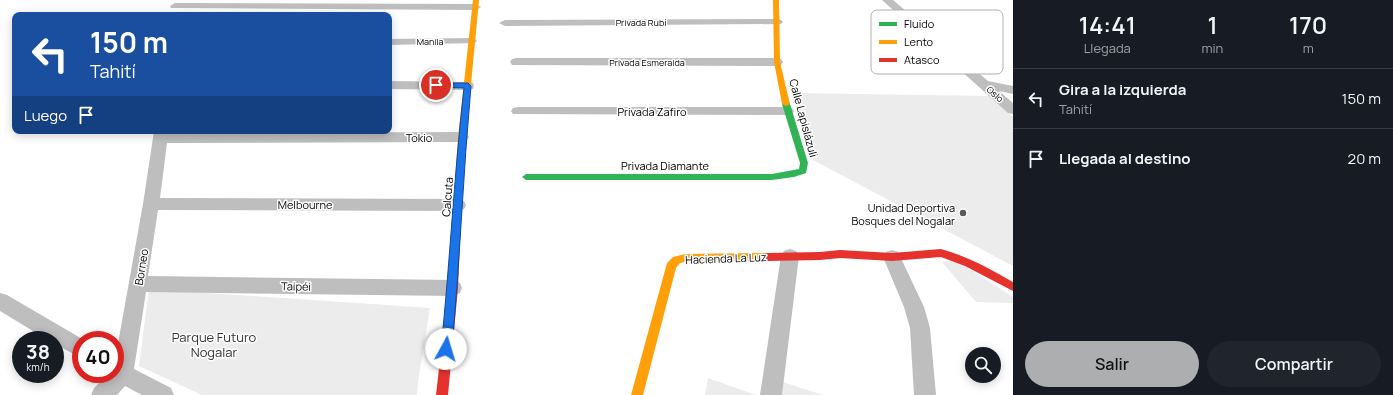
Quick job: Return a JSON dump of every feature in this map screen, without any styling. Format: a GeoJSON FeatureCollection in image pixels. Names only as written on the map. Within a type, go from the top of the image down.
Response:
{"type":"FeatureCollection","features":[{"type":"Feature","properties":{"kind":"street","name":"Calle Lapislázuli"},"geometry":{"type":"LineString","coordinates":[[776,0],[777,62],[787,111],[804,163],[803,171]]}},
{"type":"Feature","properties":{"kind":"street","name":"Oslo"},"geometry":{"type":"LineString","coordinates":[[887,0],[898,10]]}},
{"type":"Feature","properties":{"kind":"street"},"geometry":{"type":"LineString","coordinates":[[175,7],[315,7],[476,4]]}},
{"type":"Feature","properties":{"kind":"street","name":"Calcuta"},"geometry":{"type":"LineString","coordinates":[[442,395],[453,288],[462,137],[476,4]]}},
{"type":"Feature","properties":{"kind":"street","name":"Privada Rubí"},"geometry":{"type":"LineString","coordinates":[[505,22],[777,22]]}},
{"type":"Feature","properties":{"kind":"street","name":"Manila"},"geometry":{"type":"LineString","coordinates":[[392,42],[472,41]]}},
{"type":"Feature","properties":{"kind":"street","name":"Privada Esmeralda"},"geometry":{"type":"LineString","coordinates":[[516,62],[777,62]]}},
{"type":"Feature","properties":{"kind":"street","name":"Oslo"},"geometry":{"type":"LineString","coordinates":[[972,74],[1013,110]]}},
{"type":"Feature","properties":{"kind":"street"},"geometry":{"type":"LineString","coordinates":[[983,84],[1013,90]]}},
{"type":"Feature","properties":{"kind":"street"},"geometry":{"type":"LineString","coordinates":[[392,85],[468,86]]}},
{"type":"Feature","properties":{"kind":"street","name":"Privada Zafiro"},"geometry":{"type":"LineString","coordinates":[[518,111],[787,111]]}},
{"type":"Feature","properties":{"kind":"street","name":"Tokio"},"geometry":{"type":"LineString","coordinates":[[160,134],[462,137]]}},
{"type":"Feature","properties":{"kind":"street","name":"Borneo"},"geometry":{"type":"LineString","coordinates":[[124,350],[139,284],[160,134]]}},
{"type":"Feature","properties":{"kind":"street","name":"Privada Diamante"},"geometry":{"type":"LineString","coordinates":[[526,177],[772,176],[803,171]]}},
{"type":"Feature","properties":{"kind":"street","name":"Melbourne"},"geometry":{"type":"LineString","coordinates":[[151,204],[458,205]]}},
{"type":"Feature","properties":{"kind":"street","name":"Hacienda La Luz"},"geometry":{"type":"LineString","coordinates":[[637,395],[671,266],[685,258],[840,254],[892,257],[941,253],[969,263],[1013,287]]}},
{"type":"Feature","properties":{"kind":"street"},"geometry":{"type":"LineString","coordinates":[[771,395],[790,256]]}},
{"type":"Feature","properties":{"kind":"street"},"geometry":{"type":"LineString","coordinates":[[892,257],[914,307],[920,328],[925,395]]}},
{"type":"Feature","properties":{"kind":"street","name":"Taipéi"},"geometry":{"type":"LineString","coordinates":[[139,284],[453,288]]}},
{"type":"Feature","properties":{"kind":"street"},"geometry":{"type":"LineString","coordinates":[[0,301],[72,344]]}},
{"type":"Feature","properties":{"kind":"street"},"geometry":{"type":"LineString","coordinates":[[124,375],[163,395]]}},
{"type":"Feature","properties":{"kind":"street"},"geometry":{"type":"LineString","coordinates":[[102,395],[111,383]]}},
{"type":"Feature","properties":{"kind":"green space","name":"Unidad Deportiva Bosques del Nogalar"},"geometry":{"type":"Polygon","coordinates":[[[792,93],[990,96],[1013,117],[1013,266],[813,160],[792,93]]]}},
{"type":"Feature","properties":{"kind":"green space"},"geometry":{"type":"Polygon","coordinates":[[[956,260],[1013,297],[1013,303],[976,302],[942,262],[956,260]]]}},
{"type":"Feature","properties":{"kind":"green space","name":"Parque Futuro Nogalar"},"geometry":{"type":"Polygon","coordinates":[[[149,289],[430,308],[417,395],[202,395],[139,366],[149,289]]]}},
{"type":"Feature","properties":{"kind":"green space"},"geometry":{"type":"Polygon","coordinates":[[[708,378],[756,395],[705,395],[708,378]]]}},
{"type":"Feature","properties":{"kind":"green space"},"geometry":{"type":"Polygon","coordinates":[[[783,382],[823,395],[782,395],[783,382]]]}},
{"type":"Feature","properties":{"kind":"traffic: fast"},"geometry":{"type":"LineString","coordinates":[[526,177],[772,177],[794,174],[803,171],[804,163],[786,104]]}},
{"type":"Feature","properties":{"kind":"traffic: slow"},"geometry":{"type":"LineString","coordinates":[[458,197],[462,137],[476,0]]}},
{"type":"Feature","properties":{"kind":"traffic: slow"},"geometry":{"type":"LineString","coordinates":[[776,0],[777,62],[786,104]]}},
{"type":"Feature","properties":{"kind":"traffic: slow"},"geometry":{"type":"LineString","coordinates":[[637,395],[671,266],[677,260],[685,258],[767,257]]}},
{"type":"Feature","properties":{"kind":"traffic: jam"},"geometry":{"type":"LineString","coordinates":[[442,395],[453,288],[458,197]]}},
{"type":"Feature","properties":{"kind":"traffic: jam"},"geometry":{"type":"LineString","coordinates":[[767,257],[840,254],[892,257],[941,253],[953,256],[969,263],[1013,287]]}},
{"type":"Feature","properties":{"kind":"place","name":"Unidad Deportiva Bosques del Nogalar"},"geometry":{"type":"Point","coordinates":[963,213]}},
{"type":"Feature","properties":{"kind":"route"},"geometry":{"type":"LineString","coordinates":[[436,85],[468,86],[462,137],[453,288],[446,349]]}}]}
